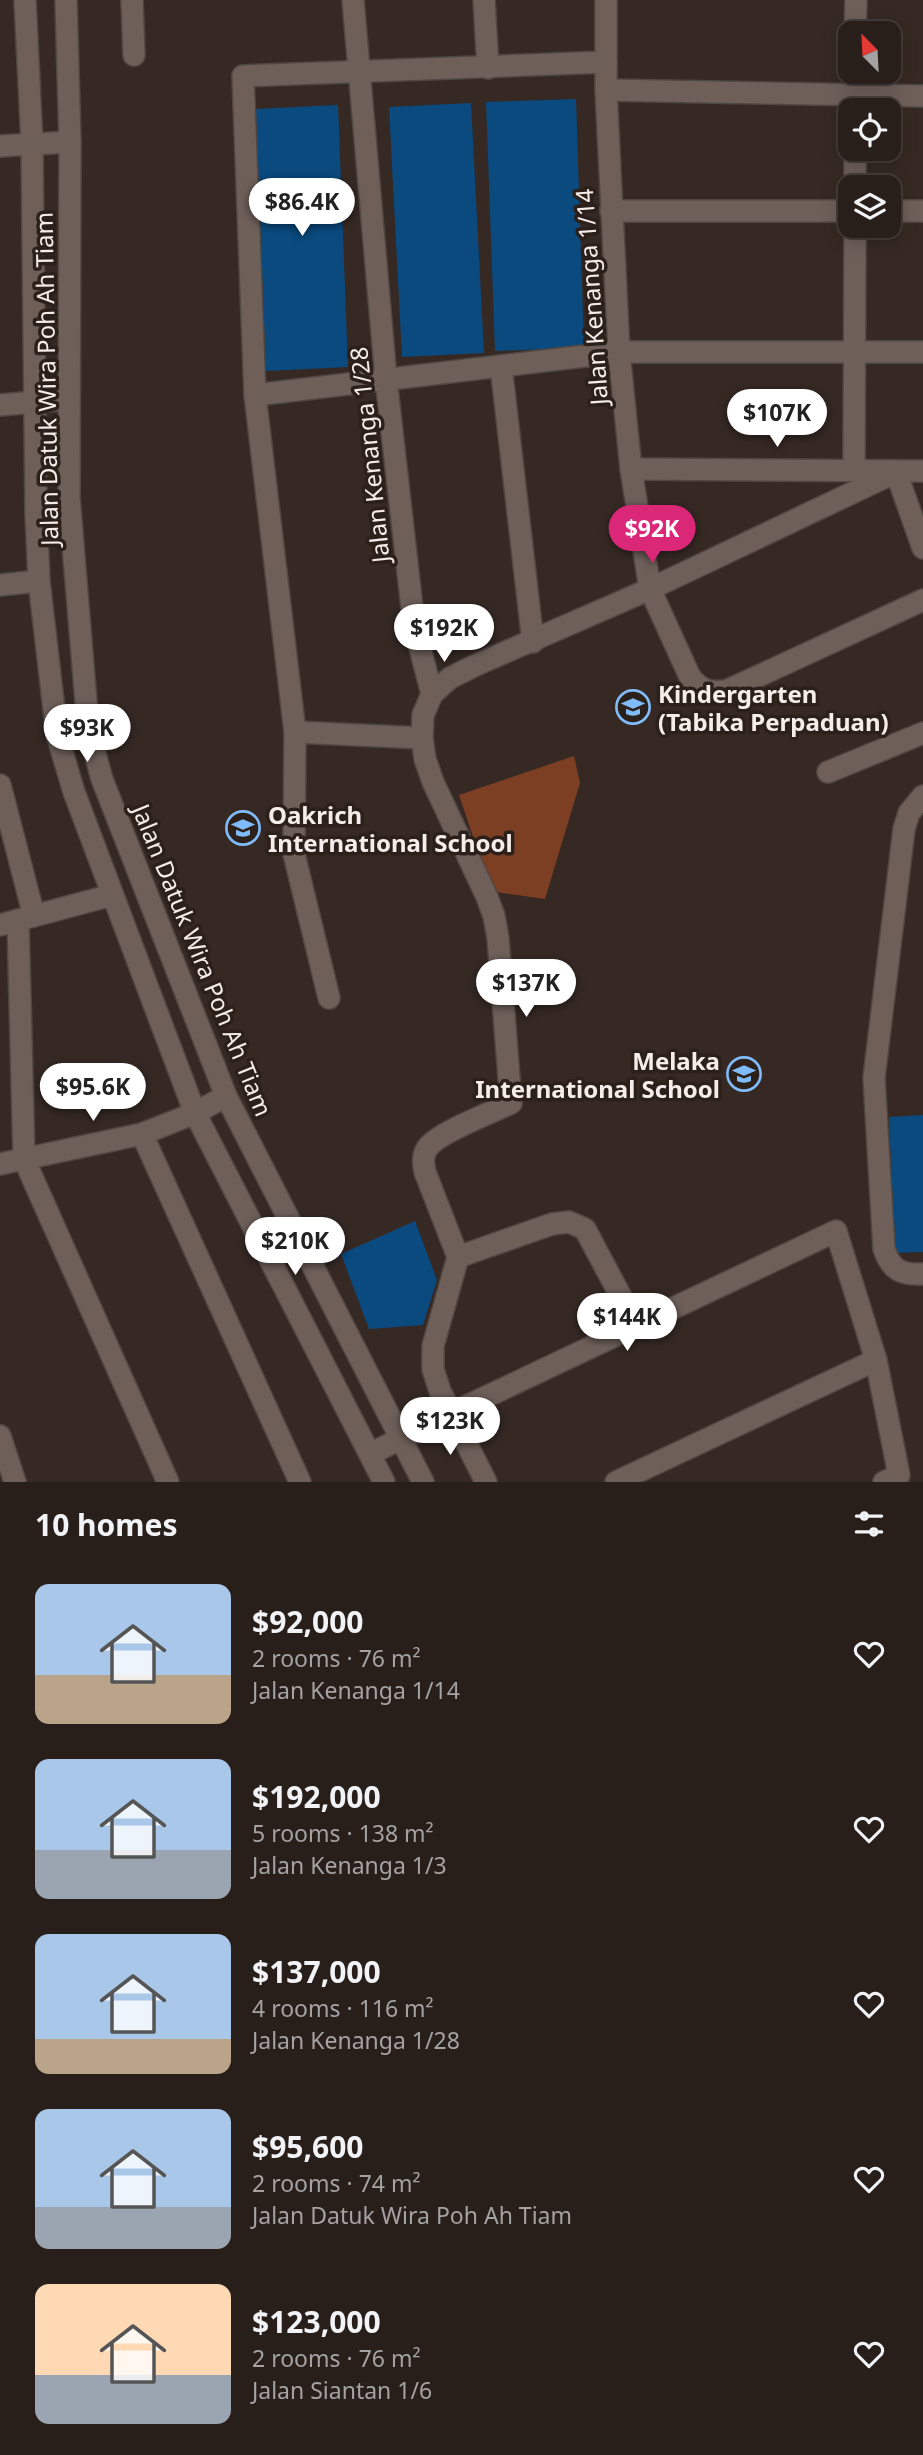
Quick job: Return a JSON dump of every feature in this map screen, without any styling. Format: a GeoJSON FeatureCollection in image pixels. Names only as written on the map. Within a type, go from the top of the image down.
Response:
{"type":"FeatureCollection","features":[{"type":"Feature","properties":{"kind":"street","name":"Jalan Datuk Wira Poh Ah Tiam"},"geometry":{"type":"LineString","coordinates":[[25,0],[32,144],[34,402],[39,580],[57,736],[69,778],[195,1113],[384,1482]]}},
{"type":"Feature","properties":{"kind":"street","name":"Jalan Datuk Wira Poh Ah Tiam"},"geometry":{"type":"LineString","coordinates":[[66,0],[70,142],[69,497],[91,739],[102,779],[226,1096],[423,1482]]}},
{"type":"Feature","properties":{"kind":"street"},"geometry":{"type":"LineString","coordinates":[[132,0],[134,55]]}},
{"type":"Feature","properties":{"kind":"street","name":"Jalan Kenanga 1/28"},"geometry":{"type":"LineString","coordinates":[[354,0],[386,379],[414,625],[432,694]]}},
{"type":"Feature","properties":{"kind":"street"},"geometry":{"type":"LineString","coordinates":[[484,0],[488,68]]}},
{"type":"Feature","properties":{"kind":"street","name":"Jalan Kenanga 1/14"},"geometry":{"type":"LineString","coordinates":[[606,0],[606,90],[611,211],[619,352],[631,469],[650,589],[690,677],[699,688],[712,693],[726,691],[923,600]]}},
{"type":"Feature","properties":{"kind":"street"},"geometry":{"type":"LineString","coordinates":[[855,21],[856,0]]}},
{"type":"Feature","properties":{"kind":"street"},"geometry":{"type":"LineString","coordinates":[[329,998],[294,854],[295,732],[255,396],[243,76],[606,62]]}},
{"type":"Feature","properties":{"kind":"street"},"geometry":{"type":"LineString","coordinates":[[606,90],[838,102]]}},
{"type":"Feature","properties":{"kind":"street"},"geometry":{"type":"LineString","coordinates":[[901,98],[923,96]]}},
{"type":"Feature","properties":{"kind":"street"},"geometry":{"type":"LineString","coordinates":[[0,146],[70,142]]}},
{"type":"Feature","properties":{"kind":"street"},"geometry":{"type":"LineString","coordinates":[[611,211],[838,211]]}},
{"type":"Feature","properties":{"kind":"street"},"geometry":{"type":"LineString","coordinates":[[901,211],[923,211]]}},
{"type":"Feature","properties":{"kind":"street"},"geometry":{"type":"LineString","coordinates":[[855,238],[855,471]]}},
{"type":"Feature","properties":{"kind":"street"},"geometry":{"type":"LineString","coordinates":[[255,396],[619,352],[923,352]]}},
{"type":"Feature","properties":{"kind":"street"},"geometry":{"type":"LineString","coordinates":[[501,366],[533,642]]}},
{"type":"Feature","properties":{"kind":"street"},"geometry":{"type":"LineString","coordinates":[[0,405],[68,399]]}},
{"type":"Feature","properties":{"kind":"street"},"geometry":{"type":"LineString","coordinates":[[631,469],[923,471]]}},
{"type":"Feature","properties":{"kind":"street"},"geometry":{"type":"LineString","coordinates":[[486,1482],[433,1369],[433,1346],[458,1257],[425,1172],[423,1159],[428,1147],[438,1138],[511,1103],[498,938],[487,897],[433,782],[425,759],[423,715],[432,694],[450,678],[650,589],[896,472]]}},
{"type":"Feature","properties":{"kind":"street"},"geometry":{"type":"LineString","coordinates":[[896,472],[923,548]]}},
{"type":"Feature","properties":{"kind":"street"},"geometry":{"type":"LineString","coordinates":[[0,585],[39,580]]}},
{"type":"Feature","properties":{"kind":"street"},"geometry":{"type":"LineString","coordinates":[[295,732],[422,738]]}},
{"type":"Feature","properties":{"kind":"street"},"geometry":{"type":"LineString","coordinates":[[828,772],[923,733]]}},
{"type":"Feature","properties":{"kind":"street"},"geometry":{"type":"LineString","coordinates":[[0,785],[17,920],[23,1160],[168,1482]]}},
{"type":"Feature","properties":{"kind":"street"},"geometry":{"type":"LineString","coordinates":[[923,796],[909,813],[904,829],[874,1078],[884,1249],[888,1262],[899,1271],[923,1274]]}},
{"type":"Feature","properties":{"kind":"street"},"geometry":{"type":"LineString","coordinates":[[17,920],[112,895]]}},
{"type":"Feature","properties":{"kind":"street"},"geometry":{"type":"LineString","coordinates":[[0,1164],[142,1134],[195,1113],[226,1096]]}},
{"type":"Feature","properties":{"kind":"street"},"geometry":{"type":"LineString","coordinates":[[142,1134],[300,1482]]}},
{"type":"Feature","properties":{"kind":"street"},"geometry":{"type":"LineString","coordinates":[[458,1257],[552,1224],[569,1222],[585,1229],[636,1325]]}},
{"type":"Feature","properties":{"kind":"street"},"geometry":{"type":"LineString","coordinates":[[370,1454],[836,1231],[876,1360],[891,1478]]}},
{"type":"Feature","properties":{"kind":"street"},"geometry":{"type":"LineString","coordinates":[[616,1482],[876,1360]]}},
{"type":"Feature","properties":{"kind":"street"},"geometry":{"type":"LineString","coordinates":[[0,1436],[15,1482]]}},
{"type":"Feature","properties":{"kind":"shaded area"},"geometry":{"type":"Polygon","coordinates":[[[574,756],[580,783],[545,899],[495,892],[488,881],[459,795],[574,756]]]}},
{"type":"Feature","properties":{"kind":"building"},"geometry":{"type":"Polygon","coordinates":[[[576,99],[584,348],[495,351],[486,102],[576,99]]]}},
{"type":"Feature","properties":{"kind":"building"},"geometry":{"type":"Polygon","coordinates":[[[471,103],[484,353],[402,357],[389,107],[471,103]]]}},
{"type":"Feature","properties":{"kind":"building"},"geometry":{"type":"Polygon","coordinates":[[[338,105],[348,367],[266,371],[255,109],[338,105]]]}},
{"type":"Feature","properties":{"kind":"building"},"geometry":{"type":"Polygon","coordinates":[[[923,1115],[923,1252],[895,1253],[889,1117],[923,1115]]]}},
{"type":"Feature","properties":{"kind":"building"},"geometry":{"type":"Polygon","coordinates":[[[415,1221],[437,1280],[423,1325],[369,1329],[341,1254],[415,1221]]]}},
{"type":"Feature","properties":{"kind":"place","name":"Kindergarten (Tabika Perpaduan)"},"geometry":{"type":"Point","coordinates":[633,707]}},
{"type":"Feature","properties":{"kind":"place","name":"Oakrich International School"},"geometry":{"type":"Point","coordinates":[243,828]}},
{"type":"Feature","properties":{"kind":"place","name":"Melaka International School"},"geometry":{"type":"Point","coordinates":[744,1074]}}]}
